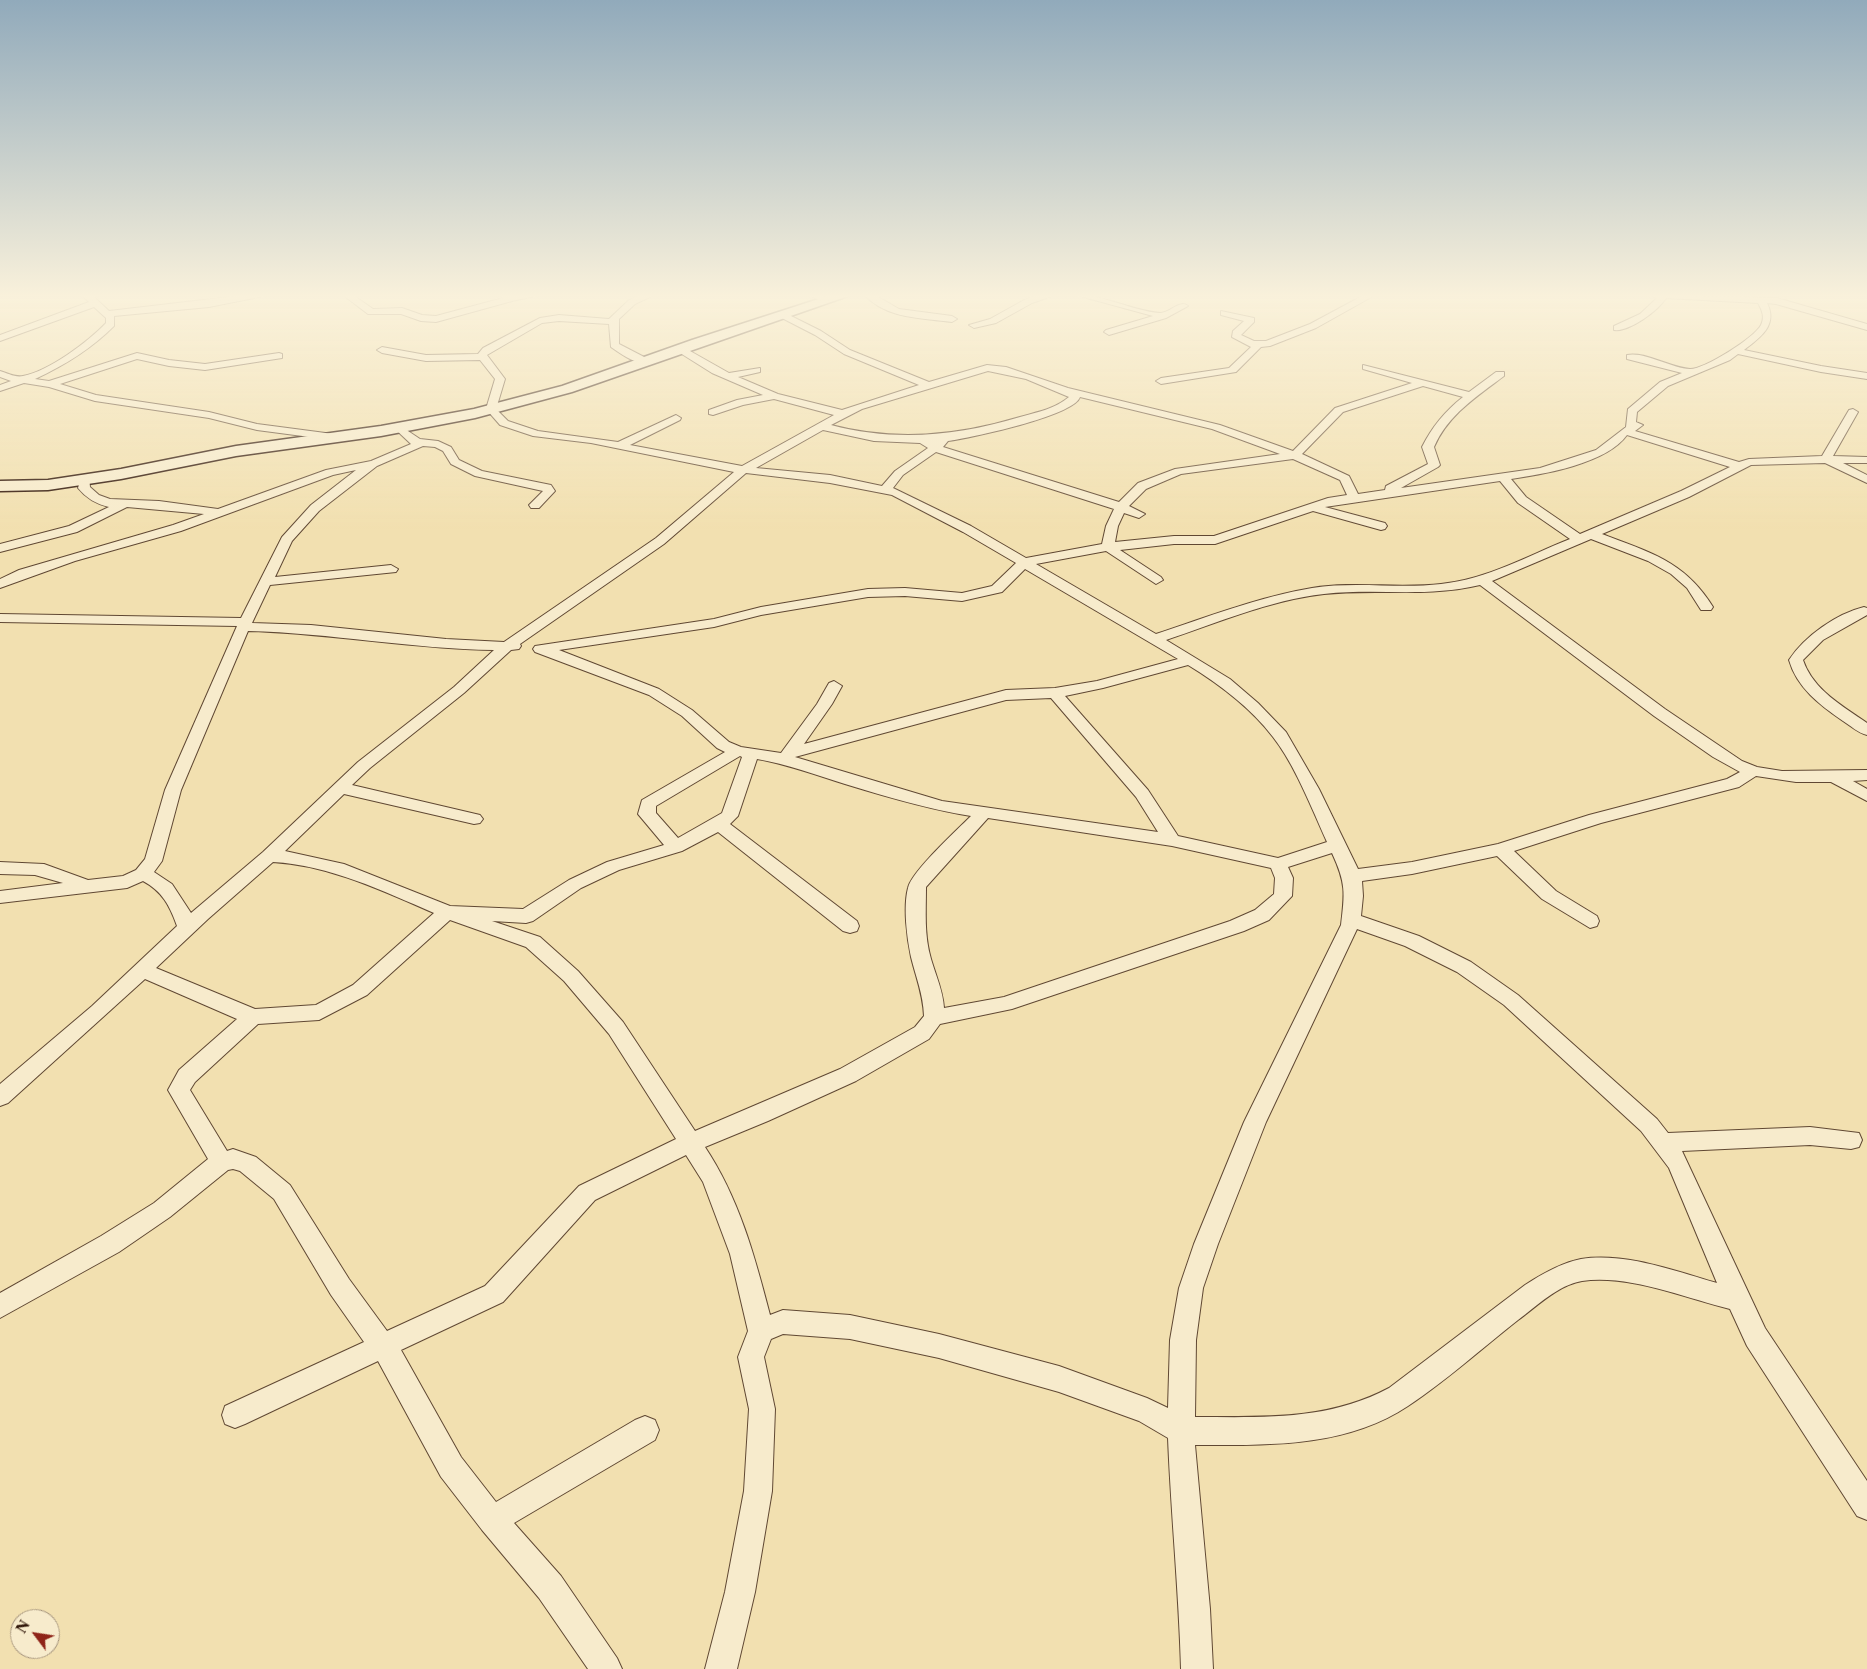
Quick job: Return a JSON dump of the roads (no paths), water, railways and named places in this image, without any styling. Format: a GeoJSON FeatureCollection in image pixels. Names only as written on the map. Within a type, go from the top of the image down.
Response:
{"type":"FeatureCollection","features":[{"type":"Feature","properties":{"kind":"main road"},"geometry":{"type":"LineString","coordinates":[[0,486],[48,485],[236,451],[399,428],[492,408],[567,389],[612,373]]}},
{"type":"Feature","properties":{"kind":"street"},"geometry":{"type":"LineString","coordinates":[[0,388],[34,373]]}},
{"type":"Feature","properties":{"kind":"street"},"geometry":{"type":"LineString","coordinates":[[50,384],[85,373]]}},
{"type":"Feature","properties":{"kind":"street"},"geometry":{"type":"LineString","coordinates":[[498,373],[500,375],[500,384],[492,408],[504,422],[521,430],[743,470],[830,479],[886,489],[924,505],[1025,562],[1225,682],[1253,706],[1280,735],[1311,789],[1352,876],[1354,896],[1351,920],[1338,953],[1255,1122],[1206,1244],[1191,1288],[1183,1340],[1181,1431],[1184,1506],[1195,1609],[1197,1669]]}},
{"type":"Feature","properties":{"kind":"street"},"geometry":{"type":"LineString","coordinates":[[722,373],[774,396],[843,414]]}},
{"type":"Feature","properties":{"kind":"street"},"geometry":{"type":"LineString","coordinates":[[728,376],[743,373]]}},
{"type":"Feature","properties":{"kind":"street"},"geometry":{"type":"LineString","coordinates":[[897,373],[929,386]]}},
{"type":"Feature","properties":{"kind":"street"},"geometry":{"type":"LineString","coordinates":[[0,1098],[92,1018],[187,927],[269,856],[364,765],[459,690],[507,646],[660,541],[743,470],[843,414],[875,401],[971,373]]}},
{"type":"Feature","properties":{"kind":"street"},"geometry":{"type":"LineString","coordinates":[[1012,373],[1068,391],[1216,427],[1295,455],[1345,478],[1354,497]]}},
{"type":"Feature","properties":{"kind":"street"},"geometry":{"type":"LineString","coordinates":[[1161,381],[1213,373]]}},
{"type":"Feature","properties":{"kind":"street"},"geometry":{"type":"LineString","coordinates":[[1389,373],[1471,396]]}},
{"type":"Feature","properties":{"kind":"street"},"geometry":{"type":"LineString","coordinates":[[540,649],[600,638],[714,623],[761,610],[858,594],[906,592],[962,597],[997,588],[1025,562],[1108,547],[1174,540],[1215,540],[1354,497],[1542,471],[1578,461],[1600,452],[1619,439],[1625,431],[1638,425],[1630,425],[1629,419],[1632,411],[1664,384],[1689,373]]}},
{"type":"Feature","properties":{"kind":"street"},"geometry":{"type":"LineString","coordinates":[[1847,373],[1867,376]]}},
{"type":"Feature","properties":{"kind":"street"},"geometry":{"type":"LineString","coordinates":[[0,374],[19,380]]}},
{"type":"Feature","properties":{"kind":"street"},"geometry":{"type":"LineString","coordinates":[[1378,495],[1434,465],[1428,446],[1431,438],[1452,412],[1500,374]]}},
{"type":"Feature","properties":{"kind":"street"},"geometry":{"type":"LineString","coordinates":[[0,378],[50,384],[111,401],[209,415],[257,427],[333,436]]}},
{"type":"Feature","properties":{"kind":"street"},"geometry":{"type":"LineString","coordinates":[[1108,547],[1111,531],[1121,507],[1142,486],[1179,471],[1295,455],[1339,410],[1424,382]]}},
{"type":"Feature","properties":{"kind":"street"},"geometry":{"type":"LineString","coordinates":[[822,426],[862,437],[924,441],[950,438],[995,428],[1064,406],[1074,398],[1068,391]]}},
{"type":"Feature","properties":{"kind":"street"},"geometry":{"type":"LineString","coordinates":[[713,412],[741,402],[774,396]]}},
{"type":"Feature","properties":{"kind":"street"},"geometry":{"type":"LineString","coordinates":[[1826,459],[1853,412]]}},
{"type":"Feature","properties":{"kind":"street"},"geometry":{"type":"LineString","coordinates":[[618,446],[676,418]]}},
{"type":"Feature","properties":{"kind":"street"},"geometry":{"type":"LineString","coordinates":[[399,428],[417,442],[438,444],[447,449],[454,462],[479,474],[547,488],[549,491],[535,505]]}},
{"type":"Feature","properties":{"kind":"street"},"geometry":{"type":"LineString","coordinates":[[1625,431],[1739,466]]}},
{"type":"Feature","properties":{"kind":"street"},"geometry":{"type":"LineString","coordinates":[[886,489],[899,473],[950,438]]}},
{"type":"Feature","properties":{"kind":"street"},"geometry":{"type":"LineString","coordinates":[[924,441],[936,448],[1139,514]]}},
{"type":"Feature","properties":{"kind":"street"},"geometry":{"type":"LineString","coordinates":[[0,584],[24,573],[70,558],[177,528],[330,472],[373,464],[417,446],[417,442]]}},
{"type":"Feature","properties":{"kind":"street"},"geometry":{"type":"LineString","coordinates":[[1826,459],[1867,479]]}},
{"type":"Feature","properties":{"kind":"street"},"geometry":{"type":"LineString","coordinates":[[1154,639],[1311,592],[1346,588],[1411,590],[1482,580],[1685,494],[1749,462],[1826,459],[1867,460]]}},
{"type":"Feature","properties":{"kind":"street"},"geometry":{"type":"LineString","coordinates":[[0,897],[127,882],[142,874],[152,861],[173,790],[244,625],[286,540],[298,525],[326,498],[373,464]]}},
{"type":"Feature","properties":{"kind":"street"},"geometry":{"type":"LineString","coordinates":[[1503,477],[1522,500],[1587,537],[1670,568],[1685,578],[1696,590],[1706,607]]}},
{"type":"Feature","properties":{"kind":"street"},"geometry":{"type":"LineString","coordinates":[[85,479],[84,488],[95,498],[108,503],[220,512]]}},
{"type":"Feature","properties":{"kind":"street"},"geometry":{"type":"LineString","coordinates":[[0,548],[73,529],[124,504]]}},
{"type":"Feature","properties":{"kind":"street"},"geometry":{"type":"LineString","coordinates":[[1314,508],[1381,526]]}},
{"type":"Feature","properties":{"kind":"street"},"geometry":{"type":"LineString","coordinates":[[1108,547],[1156,580]]}},
{"type":"Feature","properties":{"kind":"street"},"geometry":{"type":"LineString","coordinates":[[264,582],[391,569]]}},
{"type":"Feature","properties":{"kind":"street"},"geometry":{"type":"LineString","coordinates":[[1482,580],[1633,694],[1737,765],[1753,771],[1816,778],[1867,775]]}},
{"type":"Feature","properties":{"kind":"street"},"geometry":{"type":"LineString","coordinates":[[1864,611],[1828,630],[1805,647],[1796,660],[1798,670],[1812,687],[1867,730]]}},
{"type":"Feature","properties":{"kind":"street"},"geometry":{"type":"LineString","coordinates":[[3,622],[244,625],[314,628],[433,644],[540,649],[654,692],[686,713],[723,745],[744,752],[786,755],[885,791],[942,806],[1172,840],[1278,864],[1338,845]]}},
{"type":"Feature","properties":{"kind":"street"},"geometry":{"type":"LineString","coordinates":[[786,755],[1006,695],[1055,693],[1112,682],[1190,660]]}},
{"type":"Feature","properties":{"kind":"street"},"geometry":{"type":"LineString","coordinates":[[786,755],[827,703],[834,686]]}},
{"type":"Feature","properties":{"kind":"street"},"geometry":{"type":"LineString","coordinates":[[1055,693],[1142,794],[1172,840]]}},
{"type":"Feature","properties":{"kind":"street"},"geometry":{"type":"LineString","coordinates":[[142,970],[253,1018],[319,1012],[360,990],[447,912],[526,916],[574,884],[613,866],[676,847],[719,824],[729,816],[732,808],[744,752]]}},
{"type":"Feature","properties":{"kind":"street"},"geometry":{"type":"LineString","coordinates":[[676,847],[647,814],[648,804],[744,752]]}},
{"type":"Feature","properties":{"kind":"street"},"geometry":{"type":"LineString","coordinates":[[1352,876],[1412,868],[1501,849],[1604,817],[1733,783],[1753,771]]}},
{"type":"Feature","properties":{"kind":"street"},"geometry":{"type":"LineString","coordinates":[[1835,777],[1867,796]]}},
{"type":"Feature","properties":{"kind":"street"},"geometry":{"type":"LineString","coordinates":[[341,788],[474,819]]}},
{"type":"Feature","properties":{"kind":"street"},"geometry":{"type":"LineString","coordinates":[[934,1018],[933,995],[921,958],[916,933],[917,887],[923,878],[983,813]]}},
{"type":"Feature","properties":{"kind":"street"},"geometry":{"type":"LineString","coordinates":[[719,824],[850,926]]}},
{"type":"Feature","properties":{"kind":"street"},"geometry":{"type":"LineString","coordinates":[[1501,849],[1549,895],[1590,921]]}},
{"type":"Feature","properties":{"kind":"street"},"geometry":{"type":"LineString","coordinates":[[269,856],[290,857],[338,868],[407,894],[447,912],[533,942],[571,976],[616,1028],[713,1178],[742,1254],[761,1331],[751,1357],[762,1409],[758,1491],[740,1592],[721,1669]]}},
{"type":"Feature","properties":{"kind":"street"},"geometry":{"type":"LineString","coordinates":[[236,1416],[494,1294],[587,1193],[690,1143],[760,1115],[848,1075],[922,1033],[934,1018],[1005,1004],[1237,926],[1262,915],[1283,896],[1284,878],[1278,864]]}},
{"type":"Feature","properties":{"kind":"street"},"geometry":{"type":"LineString","coordinates":[[0,868],[29,867],[58,872],[86,887]]}},
{"type":"Feature","properties":{"kind":"street"},"geometry":{"type":"LineString","coordinates":[[142,874],[156,878],[167,888],[179,903],[187,927]]}},
{"type":"Feature","properties":{"kind":"street"},"geometry":{"type":"LineString","coordinates":[[1351,920],[1412,942],[1438,954],[1464,967],[1511,1000],[1649,1125],[1664,1142],[1678,1163],[1756,1337],[1867,1506]]}},
{"type":"Feature","properties":{"kind":"street"},"geometry":{"type":"LineString","coordinates":[[221,1162],[179,1090],[187,1076],[253,1018]]}},
{"type":"Feature","properties":{"kind":"street"},"geometry":{"type":"LineString","coordinates":[[1664,1142],[1810,1136],[1851,1140]]}},
{"type":"Feature","properties":{"kind":"street"},"geometry":{"type":"LineString","coordinates":[[0,1306],[110,1244],[162,1210],[221,1162],[233,1159],[248,1164],[282,1192],[340,1287],[396,1365],[451,1467],[492,1520],[550,1587],[606,1669]]}},
{"type":"Feature","properties":{"kind":"street"},"geometry":{"type":"LineString","coordinates":[[761,1331],[784,1322],[850,1327],[939,1346],[1058,1379],[1148,1411],[1181,1431],[1279,1430],[1327,1425],[1369,1413],[1412,1386],[1534,1293],[1557,1278],[1582,1270],[1608,1269],[1738,1300]]}},
{"type":"Feature","properties":{"kind":"street"},"geometry":{"type":"LineString","coordinates":[[492,1520],[645,1430]]}}]}
